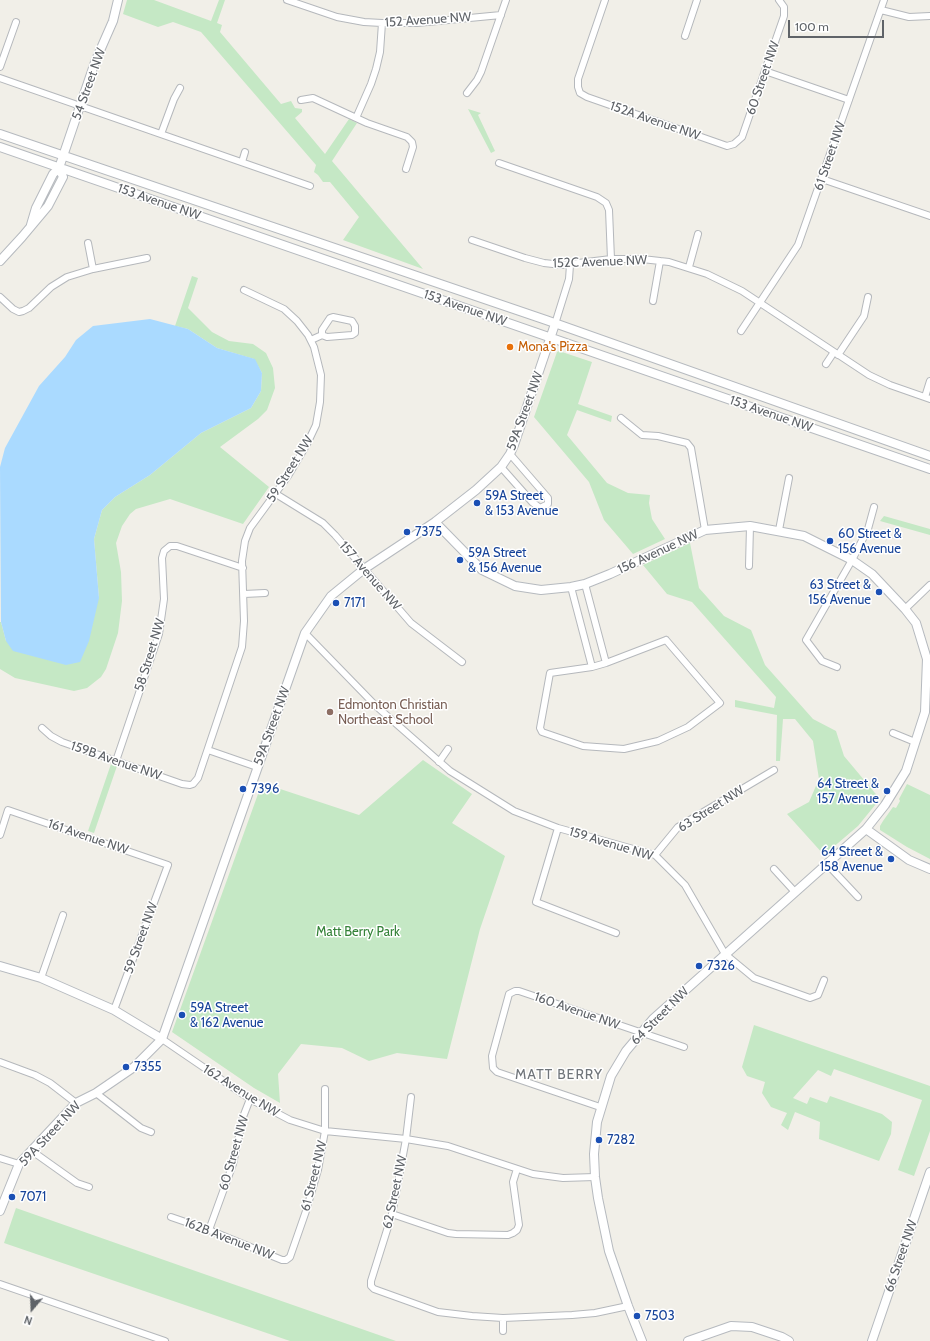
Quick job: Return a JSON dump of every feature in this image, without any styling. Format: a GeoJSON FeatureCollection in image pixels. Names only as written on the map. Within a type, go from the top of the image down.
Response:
{"type":"FeatureCollection","features":[{"type":"Feature","properties":{"kind":"street","name":"54 Street NW"},"geometry":{"type":"LineString","coordinates":[[0,261],[44,211],[62,177],[59,168],[95,62],[113,21],[118,0]]}},
{"type":"Feature","properties":{"kind":"street","name":"152 Avenue NW"},"geometry":{"type":"LineString","coordinates":[[287,0],[337,17],[382,23],[417,23],[501,15]]}},
{"type":"Feature","properties":{"kind":"street"},"geometry":{"type":"LineString","coordinates":[[467,93],[481,72],[506,0]]}},
{"type":"Feature","properties":{"kind":"street","name":"152A Avenue NW"},"geometry":{"type":"LineString","coordinates":[[606,0],[578,79],[577,83],[579,90],[587,97],[722,145],[730,146],[734,144]]}},
{"type":"Feature","properties":{"kind":"street"},"geometry":{"type":"LineString","coordinates":[[685,36],[697,0]]}},
{"type":"Feature","properties":{"kind":"street","name":"60 Street NW"},"geometry":{"type":"LineString","coordinates":[[734,144],[742,137],[782,20],[784,7],[778,0]]}},
{"type":"Feature","properties":{"kind":"street","name":"61 Street NW"},"geometry":{"type":"LineString","coordinates":[[760,303],[798,246],[884,0]]}},
{"type":"Feature","properties":{"kind":"street"},"geometry":{"type":"LineString","coordinates":[[880,10],[909,17],[930,16]]}},
{"type":"Feature","properties":{"kind":"street"},"geometry":{"type":"LineString","coordinates":[[0,67],[16,22]]}},
{"type":"Feature","properties":{"kind":"street"},"geometry":{"type":"LineString","coordinates":[[356,118],[372,84],[380,52],[382,23]]}},
{"type":"Feature","properties":{"kind":"street"},"geometry":{"type":"LineString","coordinates":[[765,71],[849,100]]}},
{"type":"Feature","properties":{"kind":"street"},"geometry":{"type":"LineString","coordinates":[[0,78],[310,186]]}},
{"type":"Feature","properties":{"kind":"street"},"geometry":{"type":"LineString","coordinates":[[162,134],[174,99],[180,88]]}},
{"type":"Feature","properties":{"kind":"street"},"geometry":{"type":"LineString","coordinates":[[301,100],[313,98],[356,118],[404,135],[410,139],[413,144],[413,150],[406,170]]}},
{"type":"Feature","properties":{"kind":"street","name":"153 Avenue NW"},"geometry":{"type":"LineString","coordinates":[[0,134],[555,324],[930,456]]}},
{"type":"Feature","properties":{"kind":"street","name":"153 Avenue NW"},"geometry":{"type":"LineString","coordinates":[[0,147],[930,469]]}},
{"type":"Feature","properties":{"kind":"street"},"geometry":{"type":"LineString","coordinates":[[242,162],[246,152]]}},
{"type":"Feature","properties":{"kind":"street"},"geometry":{"type":"LineString","coordinates":[[499,164],[597,197],[606,202],[609,210],[611,259]]}},
{"type":"Feature","properties":{"kind":"street"},"geometry":{"type":"LineString","coordinates":[[822,179],[930,216]]}},
{"type":"Feature","properties":{"kind":"street"},"geometry":{"type":"LineString","coordinates":[[689,267],[698,234]]}},
{"type":"Feature","properties":{"kind":"street","name":"152C Avenue NW"},"geometry":{"type":"LineString","coordinates":[[472,240],[535,261],[555,265],[611,259],[642,259],[689,267],[725,281],[869,375],[927,398]]}},
{"type":"Feature","properties":{"kind":"street"},"geometry":{"type":"LineString","coordinates":[[88,243],[93,269]]}},
{"type":"Feature","properties":{"kind":"street"},"geometry":{"type":"LineString","coordinates":[[0,297],[13,309],[19,312],[29,308],[46,290],[56,283],[72,275],[93,269],[147,258]]}},
{"type":"Feature","properties":{"kind":"street","name":"152C Avenue NW"},"geometry":{"type":"LineString","coordinates":[[653,301],[660,261]]}},
{"type":"Feature","properties":{"kind":"street","name":"59A Street NW"},"geometry":{"type":"LineString","coordinates":[[0,1211],[19,1164],[32,1150],[76,1104],[96,1093],[134,1067],[162,1039],[305,633],[331,596],[364,569],[434,522],[476,490],[501,466],[510,454],[551,337],[569,279],[570,264]]}},
{"type":"Feature","properties":{"kind":"street","name":"59 Street NW"},"geometry":{"type":"LineString","coordinates":[[193,784],[198,778],[242,647],[244,633],[243,548],[247,535],[294,469],[313,432],[318,418],[321,394],[321,375],[311,340],[297,321],[284,309],[244,290]]}},
{"type":"Feature","properties":{"kind":"street"},"geometry":{"type":"LineString","coordinates":[[826,364],[836,354],[864,316],[868,297]]}},
{"type":"Feature","properties":{"kind":"street"},"geometry":{"type":"LineString","coordinates":[[741,331],[760,303]]}},
{"type":"Feature","properties":{"kind":"street"},"geometry":{"type":"LineString","coordinates":[[311,340],[322,335],[327,337],[352,335],[354,333],[355,326],[352,321],[333,317],[330,318],[322,330],[322,335]]}},
{"type":"Feature","properties":{"kind":"street"},"geometry":{"type":"LineString","coordinates":[[927,398],[930,381]]}},
{"type":"Feature","properties":{"kind":"street"},"geometry":{"type":"LineString","coordinates":[[621,418],[642,434],[687,443],[691,448],[705,530]]}},
{"type":"Feature","properties":{"kind":"street"},"geometry":{"type":"LineString","coordinates":[[501,466],[532,502],[540,508],[548,504],[548,498],[510,454]]}},
{"type":"Feature","properties":{"kind":"street"},"geometry":{"type":"LineString","coordinates":[[779,530],[790,478]]}},
{"type":"Feature","properties":{"kind":"street","name":"157 Avenue NW"},"geometry":{"type":"LineString","coordinates":[[276,494],[323,523],[412,623],[462,662]]}},
{"type":"Feature","properties":{"kind":"street"},"geometry":{"type":"LineString","coordinates":[[837,667],[822,661],[806,640],[868,529],[874,507]]}},
{"type":"Feature","properties":{"kind":"street","name":"156 Avenue NW"},"geometry":{"type":"LineString","coordinates":[[434,522],[482,570],[515,586],[541,590],[585,584],[705,530],[750,526],[779,530],[804,536],[852,560],[872,574],[905,609]]}},
{"type":"Feature","properties":{"kind":"street"},"geometry":{"type":"LineString","coordinates":[[749,566],[750,526]]}},
{"type":"Feature","properties":{"kind":"street","name":"58 Street NW"},"geometry":{"type":"LineString","coordinates":[[116,761],[159,634],[164,599],[162,558],[164,551],[167,548],[177,546],[243,568]]}},
{"type":"Feature","properties":{"kind":"street"},"geometry":{"type":"LineString","coordinates":[[585,584],[606,663]]}},
{"type":"Feature","properties":{"kind":"street"},"geometry":{"type":"LineString","coordinates":[[905,609],[930,585]]}},
{"type":"Feature","properties":{"kind":"street"},"geometry":{"type":"LineString","coordinates":[[571,587],[592,667]]}},
{"type":"Feature","properties":{"kind":"street"},"geometry":{"type":"LineString","coordinates":[[244,594],[266,594]]}},
{"type":"Feature","properties":{"kind":"street","name":"64 Street NW"},"geometry":{"type":"LineString","coordinates":[[642,1341],[609,1251],[599,1204],[595,1177],[595,1136],[600,1108],[612,1076],[626,1051],[653,1019],[866,829],[885,805],[906,770],[927,713],[927,659],[916,623],[905,609]]}},
{"type":"Feature","properties":{"kind":"street","name":"159 Avenue NW"},"geometry":{"type":"LineString","coordinates":[[305,633],[376,706],[450,771],[514,811],[558,828],[655,855],[685,885],[725,954],[754,978],[810,998],[818,995],[824,980]]}},
{"type":"Feature","properties":{"kind":"street"},"geometry":{"type":"LineString","coordinates":[[666,640],[720,703],[688,727],[658,741],[624,749],[583,746],[542,732],[540,728],[550,673],[592,667],[666,640]]}},
{"type":"Feature","properties":{"kind":"street","name":"159B Avenue NW"},"geometry":{"type":"LineString","coordinates":[[42,728],[51,736],[62,742],[182,784],[193,784]]}},
{"type":"Feature","properties":{"kind":"street"},"geometry":{"type":"LineString","coordinates":[[893,734],[916,742]]}},
{"type":"Feature","properties":{"kind":"street"},"geometry":{"type":"LineString","coordinates":[[439,762],[448,749]]}},
{"type":"Feature","properties":{"kind":"street"},"geometry":{"type":"LineString","coordinates":[[208,750],[257,767]]}},
{"type":"Feature","properties":{"kind":"street","name":"63 Street NW"},"geometry":{"type":"LineString","coordinates":[[655,855],[678,827],[774,770]]}},
{"type":"Feature","properties":{"kind":"street","name":"161 Avenue NW"},"geometry":{"type":"LineString","coordinates":[[0,835],[8,810],[168,865]]}},
{"type":"Feature","properties":{"kind":"street"},"geometry":{"type":"LineString","coordinates":[[558,828],[536,902],[616,933]]}},
{"type":"Feature","properties":{"kind":"street"},"geometry":{"type":"LineString","coordinates":[[866,829],[909,860],[930,869]]}},
{"type":"Feature","properties":{"kind":"street"},"geometry":{"type":"LineString","coordinates":[[827,864],[858,897]]}},
{"type":"Feature","properties":{"kind":"street","name":"59 Street NW"},"geometry":{"type":"LineString","coordinates":[[114,1010],[168,865]]}},
{"type":"Feature","properties":{"kind":"street"},"geometry":{"type":"LineString","coordinates":[[774,869],[795,892]]}},
{"type":"Feature","properties":{"kind":"street"},"geometry":{"type":"LineString","coordinates":[[41,978],[63,915]]}},
{"type":"Feature","properties":{"kind":"street","name":"162 Avenue NW"},"geometry":{"type":"LineString","coordinates":[[0,966],[41,978],[114,1010],[162,1039],[250,1099],[290,1120],[325,1130],[406,1139],[448,1146],[533,1174],[547,1176],[595,1177]]}},
{"type":"Feature","properties":{"kind":"street","name":"160 Avenue NW"},"geometry":{"type":"LineString","coordinates":[[600,1108],[497,1072],[493,1068],[492,1056],[509,994],[519,991],[684,1047]]}},
{"type":"Feature","properties":{"kind":"street"},"geometry":{"type":"LineString","coordinates":[[0,1062],[35,1074],[50,1083],[76,1104]]}},
{"type":"Feature","properties":{"kind":"street","name":"61 Street NW"},"geometry":{"type":"LineString","coordinates":[[286,1260],[290,1257],[318,1170],[325,1130],[325,1089]]}},
{"type":"Feature","properties":{"kind":"street"},"geometry":{"type":"LineString","coordinates":[[96,1093],[141,1128],[151,1132]]}},
{"type":"Feature","properties":{"kind":"street","name":"62 Street NW"},"geometry":{"type":"LineString","coordinates":[[410,1097],[406,1139],[392,1214],[372,1277],[371,1286],[378,1291],[438,1312],[504,1318]]}},
{"type":"Feature","properties":{"kind":"street","name":"60 Street NW"},"geometry":{"type":"LineString","coordinates":[[209,1230],[233,1164],[243,1117],[250,1099]]}},
{"type":"Feature","properties":{"kind":"street"},"geometry":{"type":"LineString","coordinates":[[32,1150],[76,1183],[89,1187]]}},
{"type":"Feature","properties":{"kind":"street"},"geometry":{"type":"LineString","coordinates":[[0,1158],[19,1164]]}},
{"type":"Feature","properties":{"kind":"street"},"geometry":{"type":"LineString","coordinates":[[392,1214],[448,1233],[513,1234],[517,1230],[519,1219],[513,1182],[516,1169]]}},
{"type":"Feature","properties":{"kind":"street","name":"66 Street NW"},"geometry":{"type":"LineString","coordinates":[[872,1341],[930,1172]]}},
{"type":"Feature","properties":{"kind":"street","name":"162B Avenue NW"},"geometry":{"type":"LineString","coordinates":[[171,1217],[209,1230],[282,1260],[286,1260]]}},
{"type":"Feature","properties":{"kind":"street"},"geometry":{"type":"LineString","coordinates":[[0,1284],[157,1340],[165,1341]]}},
{"type":"Feature","properties":{"kind":"street"},"geometry":{"type":"LineString","coordinates":[[503,1331],[504,1318],[595,1313],[628,1306]]}},
{"type":"Feature","properties":{"kind":"street"},"geometry":{"type":"LineString","coordinates":[[688,1341],[731,1326],[752,1327],[782,1337],[789,1341]]}},
{"type":"Feature","properties":{"kind":"green space"},"geometry":{"type":"Polygon","coordinates":[[[127,0],[154,0],[211,21],[219,0],[225,0],[217,23],[222,25],[220,32],[281,104],[291,101],[295,108],[302,109],[302,112],[295,118],[325,154],[349,119],[357,123],[332,161],[423,269],[343,240],[359,217],[330,182],[323,182],[314,172],[316,165],[201,32],[173,22],[158,27],[123,14],[127,0]]]}},
{"type":"Feature","properties":{"kind":"green space"},"geometry":{"type":"Polygon","coordinates":[[[468,109],[481,113],[478,115],[495,151],[491,153],[468,109]]]}},
{"type":"Feature","properties":{"kind":"green space"},"geometry":{"type":"Polygon","coordinates":[[[192,276],[198,278],[188,308],[212,332],[229,341],[253,344],[266,353],[273,368],[275,388],[267,410],[258,419],[220,447],[269,487],[243,524],[170,499],[136,509],[130,514],[122,526],[116,543],[121,572],[122,601],[118,633],[106,669],[101,677],[87,688],[74,691],[15,678],[0,669],[0,622],[6,641],[99,598],[94,539],[102,510],[115,497],[150,475],[201,433],[251,408],[261,391],[262,373],[254,359],[217,348],[188,329],[175,326],[192,276]]]}},
{"type":"Feature","properties":{"kind":"green space"},"geometry":{"type":"Polygon","coordinates":[[[559,351],[592,362],[578,404],[612,416],[611,422],[577,410],[567,435],[607,483],[628,493],[650,495],[649,503],[652,519],[665,539],[633,554],[604,520],[589,482],[534,417],[557,352],[559,351]]]}},
{"type":"Feature","properties":{"kind":"green space"},"geometry":{"type":"Polygon","coordinates":[[[884,516],[930,529],[930,535],[880,521],[884,516]]]}},
{"type":"Feature","properties":{"kind":"green space"},"geometry":{"type":"Polygon","coordinates":[[[690,543],[699,588],[724,616],[751,630],[765,665],[813,719],[836,731],[844,756],[880,799],[858,826],[824,855],[787,814],[809,802],[819,779],[813,741],[795,719],[783,719],[780,761],[776,761],[777,715],[735,707],[735,700],[774,708],[776,697],[692,602],[667,594],[643,565],[690,543]]]}},
{"type":"Feature","properties":{"kind":"green space","name":"Matt Berry Park"},"geometry":{"type":"Polygon","coordinates":[[[423,760],[472,794],[452,823],[505,856],[480,929],[447,1059],[397,1053],[369,1061],[342,1048],[301,1044],[278,1074],[280,1103],[254,1088],[172,1032],[262,783],[359,815],[423,760]]]}},
{"type":"Feature","properties":{"kind":"green space"},"geometry":{"type":"Polygon","coordinates":[[[111,764],[117,766],[94,833],[88,831],[111,764]]]}},
{"type":"Feature","properties":{"kind":"green space"},"geometry":{"type":"Polygon","coordinates":[[[907,784],[930,795],[930,859],[880,830],[880,826],[893,807],[896,808],[907,784]]]}},
{"type":"Feature","properties":{"kind":"green space"},"geometry":{"type":"Polygon","coordinates":[[[754,1025],[930,1086],[930,1131],[914,1176],[898,1170],[922,1100],[834,1069],[831,1076],[818,1070],[793,1098],[807,1104],[810,1097],[827,1103],[830,1096],[882,1114],[892,1122],[891,1134],[879,1161],[819,1139],[820,1122],[795,1112],[788,1130],[781,1125],[787,1113],[771,1107],[762,1093],[765,1082],[747,1076],[742,1067],[754,1025]]]}},
{"type":"Feature","properties":{"kind":"green space"},"geometry":{"type":"Polygon","coordinates":[[[16,1208],[396,1341],[290,1341],[4,1243],[16,1208]]]}},
{"type":"Feature","properties":{"kind":"water"},"geometry":{"type":"Polygon","coordinates":[[[150,319],[188,329],[217,348],[255,359],[262,373],[261,391],[251,408],[201,433],[150,475],[115,497],[102,510],[94,539],[99,598],[89,641],[80,662],[66,665],[13,651],[6,641],[1,622],[0,467],[5,448],[39,386],[65,357],[76,340],[93,326],[150,319]]]}},
{"type":"Feature","properties":{"kind":"place","name":"Mona's Pizza"},"geometry":{"type":"Point","coordinates":[510,347]}},
{"type":"Feature","properties":{"kind":"place","name":"59A Street & 153 Avenue"},"geometry":{"type":"Point","coordinates":[477,503]}},
{"type":"Feature","properties":{"kind":"place","name":"7375"},"geometry":{"type":"Point","coordinates":[407,532]}},
{"type":"Feature","properties":{"kind":"place","name":"60 Street & 156 Avenue"},"geometry":{"type":"Point","coordinates":[830,541]}},
{"type":"Feature","properties":{"kind":"place","name":"59A Street & 156 Avenue"},"geometry":{"type":"Point","coordinates":[460,560]}},
{"type":"Feature","properties":{"kind":"place","name":"63 Street & 156 Avenue"},"geometry":{"type":"Point","coordinates":[879,592]}},
{"type":"Feature","properties":{"kind":"place","name":"7171"},"geometry":{"type":"Point","coordinates":[336,603]}},
{"type":"Feature","properties":{"kind":"place","name":"Edmonton Christian Northeast School"},"geometry":{"type":"Point","coordinates":[330,712]}},
{"type":"Feature","properties":{"kind":"place","name":"7396"},"geometry":{"type":"Point","coordinates":[243,789]}},
{"type":"Feature","properties":{"kind":"place","name":"64 Street & 157 Avenue"},"geometry":{"type":"Point","coordinates":[887,791]}},
{"type":"Feature","properties":{"kind":"place","name":"64 Street & 158 Avenue"},"geometry":{"type":"Point","coordinates":[891,859]}},
{"type":"Feature","properties":{"kind":"place","name":"7326"},"geometry":{"type":"Point","coordinates":[699,966]}},
{"type":"Feature","properties":{"kind":"place","name":"59A Street & 162 Avenue"},"geometry":{"type":"Point","coordinates":[182,1015]}},
{"type":"Feature","properties":{"kind":"place","name":"7355"},"geometry":{"type":"Point","coordinates":[126,1067]}},
{"type":"Feature","properties":{"kind":"place","name":"7282"},"geometry":{"type":"Point","coordinates":[599,1140]}},
{"type":"Feature","properties":{"kind":"place","name":"7071"},"geometry":{"type":"Point","coordinates":[12,1197]}},
{"type":"Feature","properties":{"kind":"place","name":"7503"},"geometry":{"type":"Point","coordinates":[637,1316]}},
{"type":"Feature","properties":{"kind":"district","name":"MATT BERRY"},"geometry":{"type":"Point","coordinates":[559,1075]}}]}
